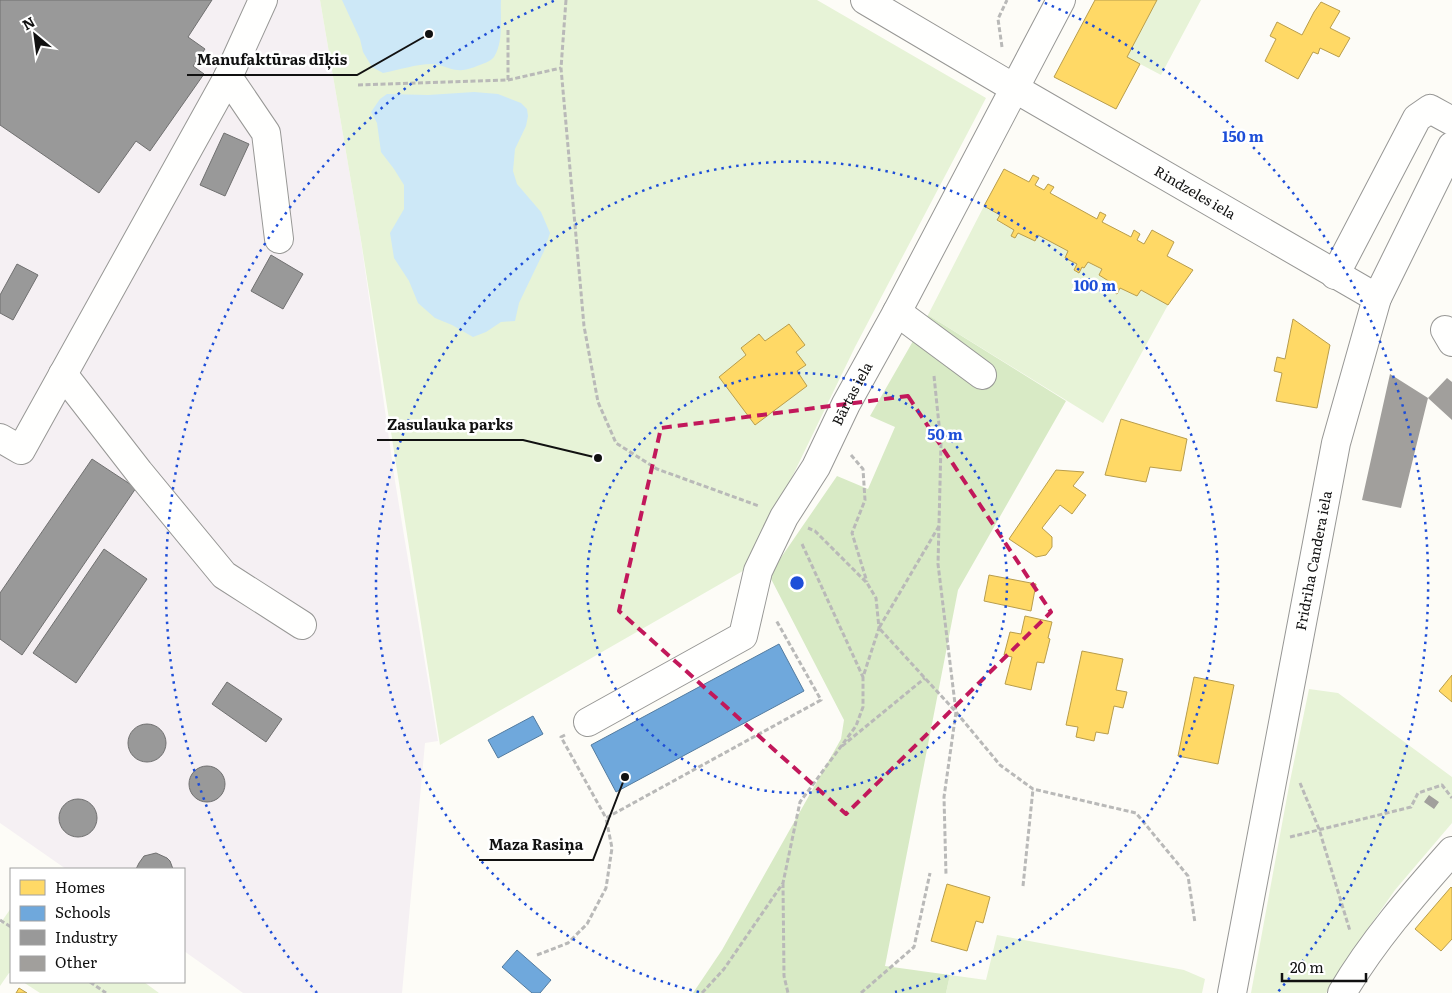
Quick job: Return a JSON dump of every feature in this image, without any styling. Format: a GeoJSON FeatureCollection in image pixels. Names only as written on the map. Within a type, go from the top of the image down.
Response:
{"type":"FeatureCollection","features":[{"type":"Feature","properties":{"kind":"street"},"geometry":{"type":"LineString","coordinates":[[0,438],[22,450],[228,78],[263,0]]}},
{"type":"Feature","properties":{"kind":"street","name":"Rindzeles iela"},"geometry":{"type":"LineString","coordinates":[[865,0],[1377,298]]}},
{"type":"Feature","properties":{"kind":"street","name":"Bārtas iela"},"geometry":{"type":"LineString","coordinates":[[742,636],[758,571],[816,467],[846,404],[897,312],[1061,0]]}},
{"type":"Feature","properties":{"kind":"street"},"geometry":{"type":"LineString","coordinates":[[228,78],[266,132],[278,239]]}},
{"type":"Feature","properties":{"kind":"street"},"geometry":{"type":"LineString","coordinates":[[1336,275],[1417,118],[1430,109],[1452,121]]}},
{"type":"Feature","properties":{"kind":"street","name":"Fridriha Candera iela"},"geometry":{"type":"LineString","coordinates":[[1232,993],[1336,442],[1377,298],[1452,146]]}},
{"type":"Feature","properties":{"kind":"street"},"geometry":{"type":"LineString","coordinates":[[897,312],[982,375]]}},
{"type":"Feature","properties":{"kind":"street"},"geometry":{"type":"LineString","coordinates":[[63,374],[139,472],[224,575],[302,625]]}},
{"type":"Feature","properties":{"kind":"street"},"geometry":{"type":"LineString","coordinates":[[588,722],[742,636]]}},
{"type":"Feature","properties":{"kind":"street"},"geometry":{"type":"LineString","coordinates":[[1355,979],[1395,918],[1452,851]]}},
{"type":"Feature","properties":{"kind":"path"},"geometry":{"type":"LineString","coordinates":[[566,0],[562,68],[584,326],[598,402],[616,443],[657,469],[743,500],[815,531],[867,582]]}},
{"type":"Feature","properties":{"kind":"path"},"geometry":{"type":"LineString","coordinates":[[1003,51],[998,19],[1007,0]]}},
{"type":"Feature","properties":{"kind":"path"},"geometry":{"type":"LineString","coordinates":[[508,28],[508,80]]}},
{"type":"Feature","properties":{"kind":"path"},"geometry":{"type":"LineString","coordinates":[[358,85],[508,80],[562,68]]}},
{"type":"Feature","properties":{"kind":"path"},"geometry":{"type":"LineString","coordinates":[[931,338],[941,444],[938,564],[956,712],[944,797],[946,875]]}},
{"type":"Feature","properties":{"kind":"path"},"geometry":{"type":"LineString","coordinates":[[832,433],[863,469],[866,500],[852,533],[867,582],[876,598],[879,628],[956,712],[1000,765],[1033,789],[1136,813],[1188,876],[1195,923]]}},
{"type":"Feature","properties":{"kind":"path"},"geometry":{"type":"LineString","coordinates":[[787,518],[863,677]]}},
{"type":"Feature","properties":{"kind":"path"},"geometry":{"type":"LineString","coordinates":[[788,993],[784,976],[783,882],[800,802],[856,726],[863,706],[863,677],[879,628],[939,526]]}},
{"type":"Feature","properties":{"kind":"path"},"geometry":{"type":"LineString","coordinates":[[606,818],[821,700],[775,618],[742,636]]}},
{"type":"Feature","properties":{"kind":"path"},"geometry":{"type":"LineString","coordinates":[[838,749],[925,678]]}},
{"type":"Feature","properties":{"kind":"path"},"geometry":{"type":"LineString","coordinates":[[537,955],[568,943],[587,924],[606,888],[612,848],[606,818],[561,737],[588,722]]}},
{"type":"Feature","properties":{"kind":"path"},"geometry":{"type":"LineString","coordinates":[[1298,778],[1319,829],[1355,947],[1355,979]]}},
{"type":"Feature","properties":{"kind":"path"},"geometry":{"type":"LineString","coordinates":[[1260,844],[1411,807],[1418,793],[1442,785],[1452,798]]}},
{"type":"Feature","properties":{"kind":"path"},"geometry":{"type":"LineString","coordinates":[[1023,886],[1033,789]]}},
{"type":"Feature","properties":{"kind":"path"},"geometry":{"type":"LineString","coordinates":[[861,993],[914,947],[930,873]]}},
{"type":"Feature","properties":{"kind":"path"},"geometry":{"type":"LineString","coordinates":[[702,993],[724,970],[783,882]]}},
{"type":"Feature","properties":{"kind":"path"},"geometry":{"type":"LineString","coordinates":[[91,983],[106,993]]}},
{"type":"Feature","properties":{"kind":"highlighted area"},"geometry":{"type":"Polygon","coordinates":[[[908,396],[1051,612],[846,814],[619,611],[661,428],[908,396]]]}},
{"type":"Feature","properties":{"kind":"shaded area"},"geometry":{"type":"Polygon","coordinates":[[[0,0],[320,0],[360,234],[395,481],[438,741],[425,743],[402,993],[243,993],[185,952],[185,868],[65,868],[0,823],[0,0]]]}},
{"type":"Feature","properties":{"kind":"green space"},"geometry":{"type":"Polygon","coordinates":[[[320,0],[817,0],[986,98],[855,347],[748,568],[440,745],[360,234],[320,0]]]}},
{"type":"Feature","properties":{"kind":"green space"},"geometry":{"type":"Polygon","coordinates":[[[1157,0],[1201,0],[1161,75],[1127,57],[1157,0]]]}},
{"type":"Feature","properties":{"kind":"green space"},"geometry":{"type":"Polygon","coordinates":[[[984,206],[1000,215],[997,221],[1014,230],[1011,236],[1015,238],[1018,233],[1035,241],[1038,235],[1068,251],[1065,258],[1077,264],[1074,270],[1079,273],[1088,262],[1102,269],[1099,275],[1115,285],[1112,291],[1120,288],[1137,296],[1141,290],[1168,305],[1103,423],[928,315],[984,206]]]}},
{"type":"Feature","properties":{"kind":"green space"},"geometry":{"type":"Polygon","coordinates":[[[928,315],[1066,401],[958,590],[885,966],[950,975],[946,993],[693,993],[722,950],[841,739],[844,720],[769,575],[837,476],[868,489],[895,427],[870,416],[928,315]]]}},
{"type":"Feature","properties":{"kind":"green space"},"geometry":{"type":"Polygon","coordinates":[[[1309,689],[1338,693],[1452,777],[1452,823],[1395,890],[1355,947],[1326,993],[1251,993],[1289,786],[1309,689]]]}},
{"type":"Feature","properties":{"kind":"green space"},"geometry":{"type":"Polygon","coordinates":[[[10,909],[10,973],[0,986],[0,924],[10,909]]]}},
{"type":"Feature","properties":{"kind":"green space"},"geometry":{"type":"Polygon","coordinates":[[[997,935],[1184,970],[1205,979],[1202,993],[946,993],[950,975],[986,980],[997,935]]]}},
{"type":"Feature","properties":{"kind":"green space"},"geometry":{"type":"Polygon","coordinates":[[[25,983],[145,983],[159,993],[40,993],[25,983]]]}},
{"type":"Feature","properties":{"kind":"water"},"geometry":{"type":"Polygon","coordinates":[[[342,0],[501,0],[501,29],[497,51],[494,57],[484,64],[465,70],[455,70],[439,65],[426,64],[383,73],[372,67],[363,52],[360,39],[342,0]]]}},
{"type":"Feature","properties":{"kind":"water"},"geometry":{"type":"Polygon","coordinates":[[[474,92],[498,94],[521,103],[527,109],[526,126],[515,149],[513,171],[517,184],[541,212],[550,233],[544,251],[519,303],[515,321],[501,322],[486,332],[473,337],[435,318],[418,303],[409,281],[394,258],[390,233],[404,209],[404,185],[381,152],[377,123],[371,112],[380,99],[387,94],[428,95],[474,92]]]}},
{"type":"Feature","properties":{"kind":"building: Homes"},"geometry":{"type":"Polygon","coordinates":[[[1095,0],[1157,0],[1127,57],[1140,64],[1116,109],[1054,77],[1095,0]]]}},
{"type":"Feature","properties":{"kind":"building: Homes"},"geometry":{"type":"Polygon","coordinates":[[[1321,2],[1340,11],[1330,28],[1350,38],[1339,57],[1320,48],[1318,54],[1313,52],[1298,79],[1265,61],[1276,39],[1270,36],[1277,22],[1302,35],[1321,2]]]}},
{"type":"Feature","properties":{"kind":"building: Homes"},"geometry":{"type":"Polygon","coordinates":[[[1004,169],[1029,182],[1033,175],[1039,178],[1035,185],[1044,190],[1048,184],[1054,187],[1050,193],[1097,219],[1100,212],[1106,215],[1102,222],[1131,237],[1134,230],[1140,234],[1137,240],[1144,244],[1152,230],[1174,242],[1167,256],[1193,270],[1168,305],[1141,290],[1137,296],[1120,288],[1117,294],[1112,291],[1115,285],[1099,275],[1102,269],[1088,262],[1079,273],[1074,270],[1077,264],[1065,258],[1068,251],[1038,235],[1035,241],[1018,233],[1015,238],[1011,236],[1014,230],[997,220],[1000,215],[984,206],[1004,169]]]}},
{"type":"Feature","properties":{"kind":"building: Homes"},"geometry":{"type":"Polygon","coordinates":[[[1293,319],[1330,345],[1317,408],[1276,401],[1282,373],[1274,371],[1277,357],[1285,359],[1293,319]]]}},
{"type":"Feature","properties":{"kind":"building: Homes"},"geometry":{"type":"Polygon","coordinates":[[[789,324],[805,345],[796,352],[806,365],[797,371],[807,386],[755,425],[719,377],[746,355],[741,348],[759,334],[765,341],[789,324]]]}},
{"type":"Feature","properties":{"kind":"building: Homes"},"geometry":{"type":"Polygon","coordinates":[[[1121,419],[1187,439],[1181,471],[1150,467],[1146,482],[1105,475],[1121,419]]]}},
{"type":"Feature","properties":{"kind":"building: Homes"},"geometry":{"type":"Polygon","coordinates":[[[1056,470],[1084,472],[1073,486],[1086,495],[1072,514],[1060,505],[1042,528],[1052,537],[1052,547],[1046,555],[1036,557],[1009,539],[1056,470]]]}},
{"type":"Feature","properties":{"kind":"building: Homes"},"geometry":{"type":"Polygon","coordinates":[[[989,575],[1036,584],[1031,611],[984,601],[989,575]]]}},
{"type":"Feature","properties":{"kind":"building: Homes"},"geometry":{"type":"Polygon","coordinates":[[[1025,616],[1052,622],[1044,663],[1037,662],[1031,690],[1005,684],[1012,657],[1004,655],[1010,632],[1021,634],[1025,616]]]}},
{"type":"Feature","properties":{"kind":"building: Homes"},"geometry":{"type":"Polygon","coordinates":[[[1082,651],[1123,659],[1116,690],[1127,692],[1123,708],[1114,706],[1108,734],[1096,732],[1094,741],[1076,737],[1078,727],[1066,725],[1082,651]]]}},
{"type":"Feature","properties":{"kind":"building: Homes"},"geometry":{"type":"Polygon","coordinates":[[[1452,675],[1452,702],[1439,691],[1452,675]]]}},
{"type":"Feature","properties":{"kind":"building: Homes"},"geometry":{"type":"Polygon","coordinates":[[[1194,677],[1234,685],[1218,764],[1178,756],[1194,677]]]}},
{"type":"Feature","properties":{"kind":"building: Homes"},"geometry":{"type":"Polygon","coordinates":[[[947,884],[990,897],[983,923],[976,921],[967,951],[931,941],[947,884]]]}},
{"type":"Feature","properties":{"kind":"building: Homes"},"geometry":{"type":"Polygon","coordinates":[[[1451,887],[1452,939],[1441,951],[1415,929],[1451,887]]]}},
{"type":"Feature","properties":{"kind":"building: Homes"},"geometry":{"type":"Polygon","coordinates":[[[19,988],[27,993],[16,993],[19,988]]]}},
{"type":"Feature","properties":{"kind":"building: Schools"},"geometry":{"type":"Polygon","coordinates":[[[779,644],[804,691],[616,792],[591,745],[779,644]]]}},
{"type":"Feature","properties":{"kind":"building: Schools"},"geometry":{"type":"Polygon","coordinates":[[[533,716],[543,734],[498,758],[488,740],[533,716]]]}},
{"type":"Feature","properties":{"kind":"building: Schools"},"geometry":{"type":"Polygon","coordinates":[[[517,950],[551,980],[540,993],[532,993],[502,967],[517,950]]]}},
{"type":"Feature","properties":{"kind":"building: Industry"},"geometry":{"type":"Polygon","coordinates":[[[0,0],[212,0],[188,37],[205,49],[193,66],[204,74],[150,151],[136,141],[99,193],[0,125],[0,0]]]}},
{"type":"Feature","properties":{"kind":"building: Industry"},"geometry":{"type":"Polygon","coordinates":[[[224,133],[249,144],[225,196],[200,185],[224,133]]]}},
{"type":"Feature","properties":{"kind":"building: Industry"},"geometry":{"type":"Polygon","coordinates":[[[271,255],[303,274],[283,309],[251,291],[271,255]]]}},
{"type":"Feature","properties":{"kind":"building: Industry"},"geometry":{"type":"Polygon","coordinates":[[[17,264],[38,275],[13,320],[0,313],[0,295],[17,264]]]}},
{"type":"Feature","properties":{"kind":"building: Industry"},"geometry":{"type":"Polygon","coordinates":[[[92,459],[136,488],[22,655],[0,639],[0,593],[92,459]]]}},
{"type":"Feature","properties":{"kind":"building: Industry"},"geometry":{"type":"Polygon","coordinates":[[[104,549],[147,579],[76,683],[33,653],[104,549]]]}},
{"type":"Feature","properties":{"kind":"building: Industry"},"geometry":{"type":"Polygon","coordinates":[[[227,682],[282,719],[266,742],[212,704],[227,682]]]}},
{"type":"Feature","properties":{"kind":"building: Industry"},"geometry":{"type":"Polygon","coordinates":[[[147,724],[160,730],[166,743],[160,756],[147,762],[134,756],[128,743],[134,730],[147,724]]]}},
{"type":"Feature","properties":{"kind":"building: Industry"},"geometry":{"type":"Polygon","coordinates":[[[207,766],[214,767],[220,771],[224,777],[224,791],[220,797],[214,801],[207,802],[200,801],[194,797],[190,791],[189,784],[190,777],[194,771],[200,767],[207,766]]]}},
{"type":"Feature","properties":{"kind":"building: Industry"},"geometry":{"type":"Polygon","coordinates":[[[78,799],[91,805],[97,818],[91,831],[78,837],[65,831],[59,818],[65,805],[78,799]]]}},
{"type":"Feature","properties":{"kind":"building: Industry"},"geometry":{"type":"Polygon","coordinates":[[[156,853],[167,858],[173,868],[136,868],[144,856],[156,853]]]}},
{"type":"Feature","properties":{"kind":"building: Other"},"geometry":{"type":"Polygon","coordinates":[[[1390,374],[1428,398],[1401,508],[1362,500],[1390,374]]]}},
{"type":"Feature","properties":{"kind":"building: Other"},"geometry":{"type":"Polygon","coordinates":[[[1447,378],[1452,382],[1452,420],[1428,398],[1447,378]]]}},
{"type":"Feature","properties":{"kind":"building: Other"},"geometry":{"type":"Polygon","coordinates":[[[1429,795],[1439,802],[1434,809],[1424,802],[1429,795]]]}},
{"type":"Feature","properties":{"kind":"place","name":"Manufaktūras dīķis"},"geometry":{"type":"Point","coordinates":[429,34]}},
{"type":"Feature","properties":{"kind":"place","name":"Zasulauka parks"},"geometry":{"type":"Point","coordinates":[598,458]}},
{"type":"Feature","properties":{"kind":"place","name":"Maza Rasiņa"},"geometry":{"type":"Point","coordinates":[625,777]}}]}
